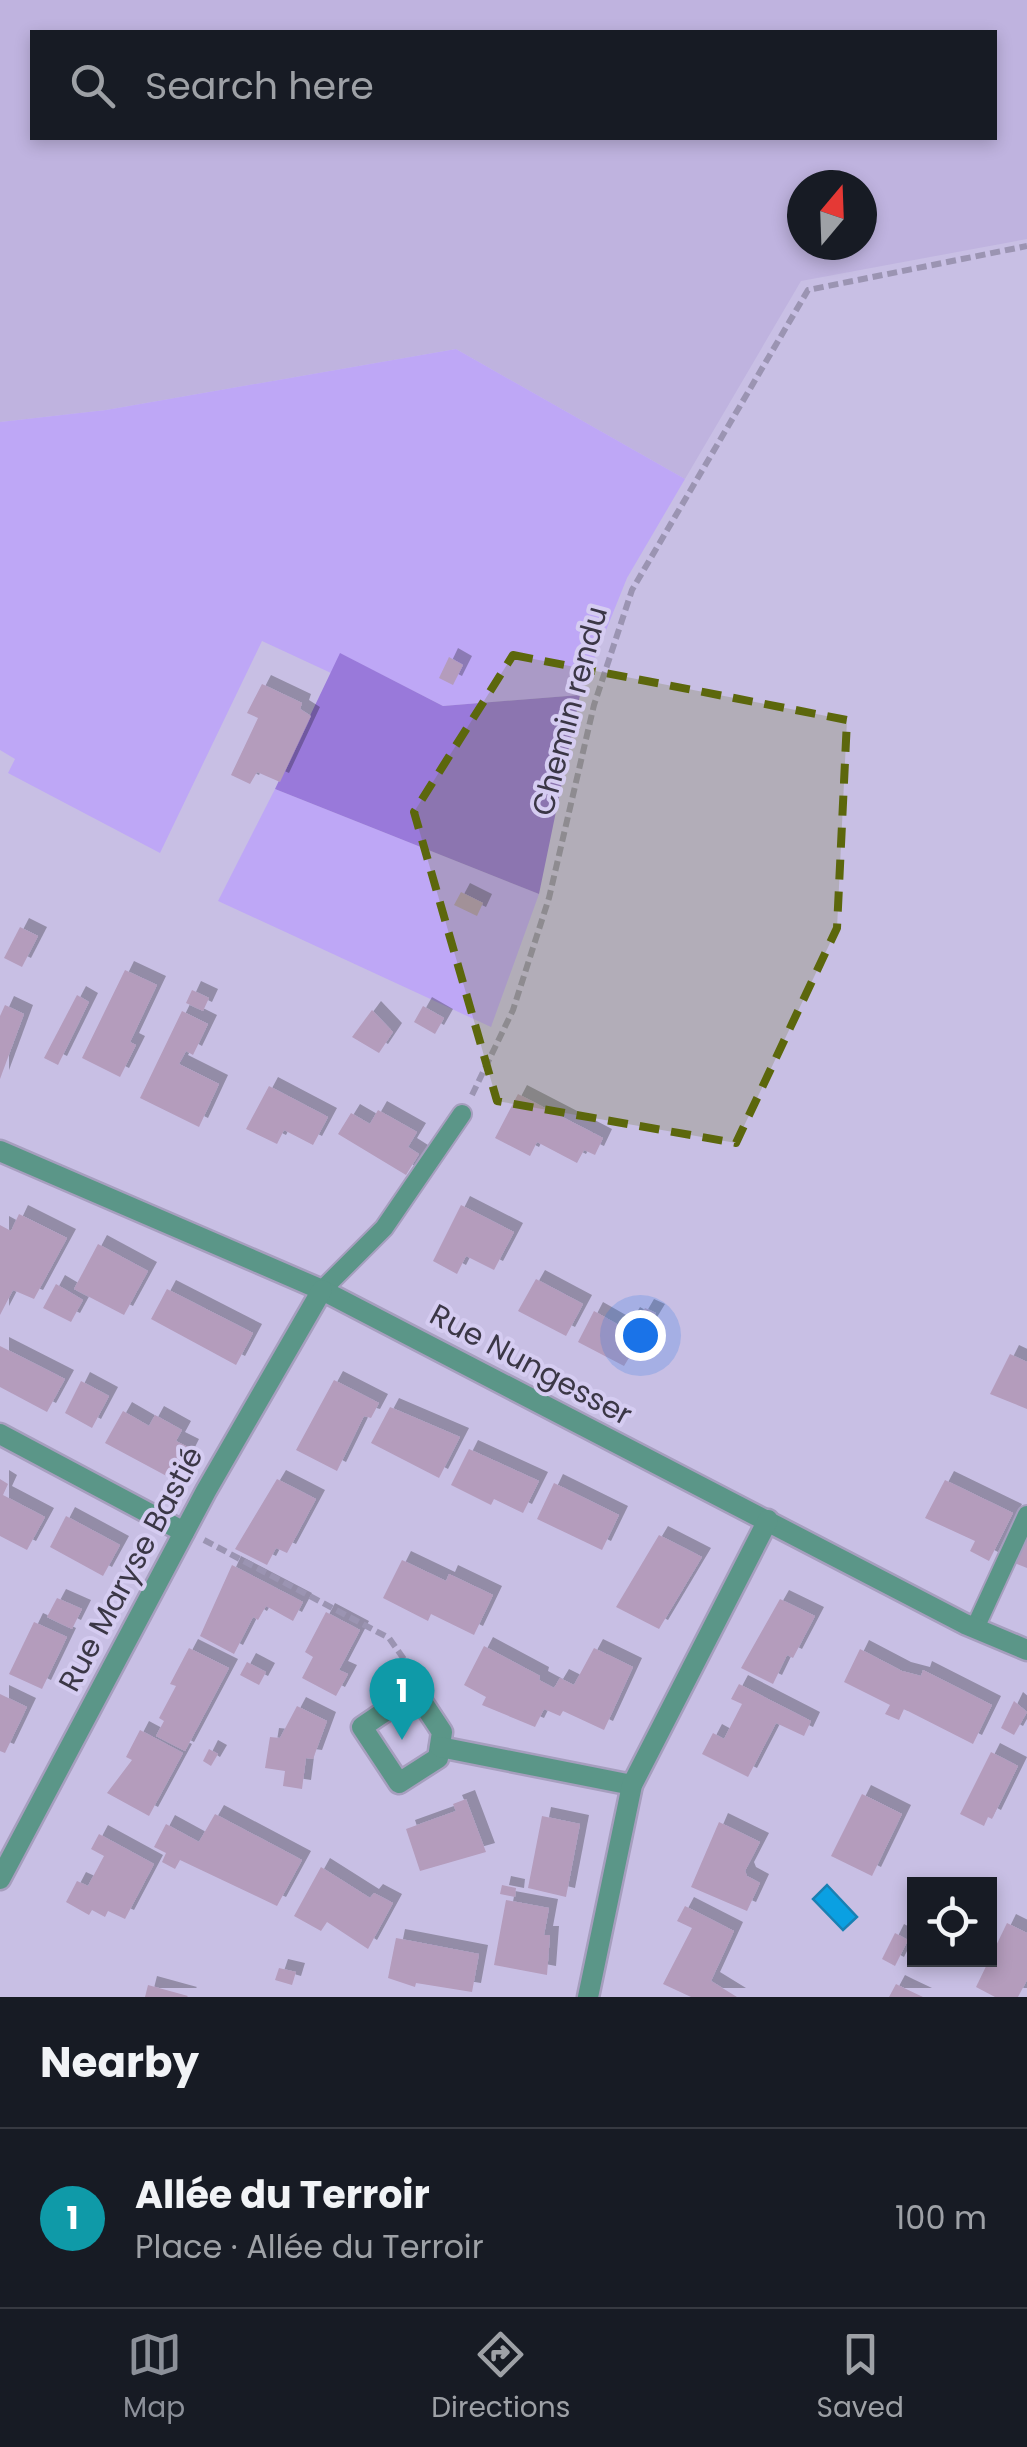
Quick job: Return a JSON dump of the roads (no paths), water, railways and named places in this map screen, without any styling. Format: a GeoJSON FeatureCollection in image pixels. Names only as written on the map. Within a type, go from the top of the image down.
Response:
{"type":"FeatureCollection","features":[{"type":"Feature","properties":{"kind":"street","name":"Rue Nungesser"},"geometry":{"type":"LineString","coordinates":[[0,1151],[322,1290],[976,1628],[1027,1650]]}},
{"type":"Feature","properties":{"kind":"street","name":"Rue Maryse Bastié"},"geometry":{"type":"LineString","coordinates":[[0,1879],[184,1532],[322,1290]]}},
{"type":"Feature","properties":{"kind":"street"},"geometry":{"type":"LineString","coordinates":[[0,1434],[184,1532]]}},
{"type":"Feature","properties":{"kind":"street"},"geometry":{"type":"LineString","coordinates":[[588,1997],[632,1785],[768,1520]]}},
{"type":"Feature","properties":{"kind":"street"},"geometry":{"type":"LineString","coordinates":[[416,1692],[442,1732],[440,1747],[438,1758],[400,1783],[362,1728],[416,1692]]}},
{"type":"Feature","properties":{"kind":"street"},"geometry":{"type":"LineString","coordinates":[[440,1747],[632,1785]]}},
{"type":"Feature","properties":{"kind":"lane"},"geometry":{"type":"LineString","coordinates":[[322,1290],[384,1228],[462,1114]]}},
{"type":"Feature","properties":{"kind":"lane"},"geometry":{"type":"LineString","coordinates":[[976,1628],[1027,1515]]}},
{"type":"Feature","properties":{"kind":"water"},"geometry":{"type":"Polygon","coordinates":[[[827,1885],[857,1917],[843,1930],[813,1899],[827,1885]]]}},
{"type":"Feature","properties":{"kind":"place","name":"Allée du Terroir"},"geometry":{"type":"Point","coordinates":[402,1740]}}]}
